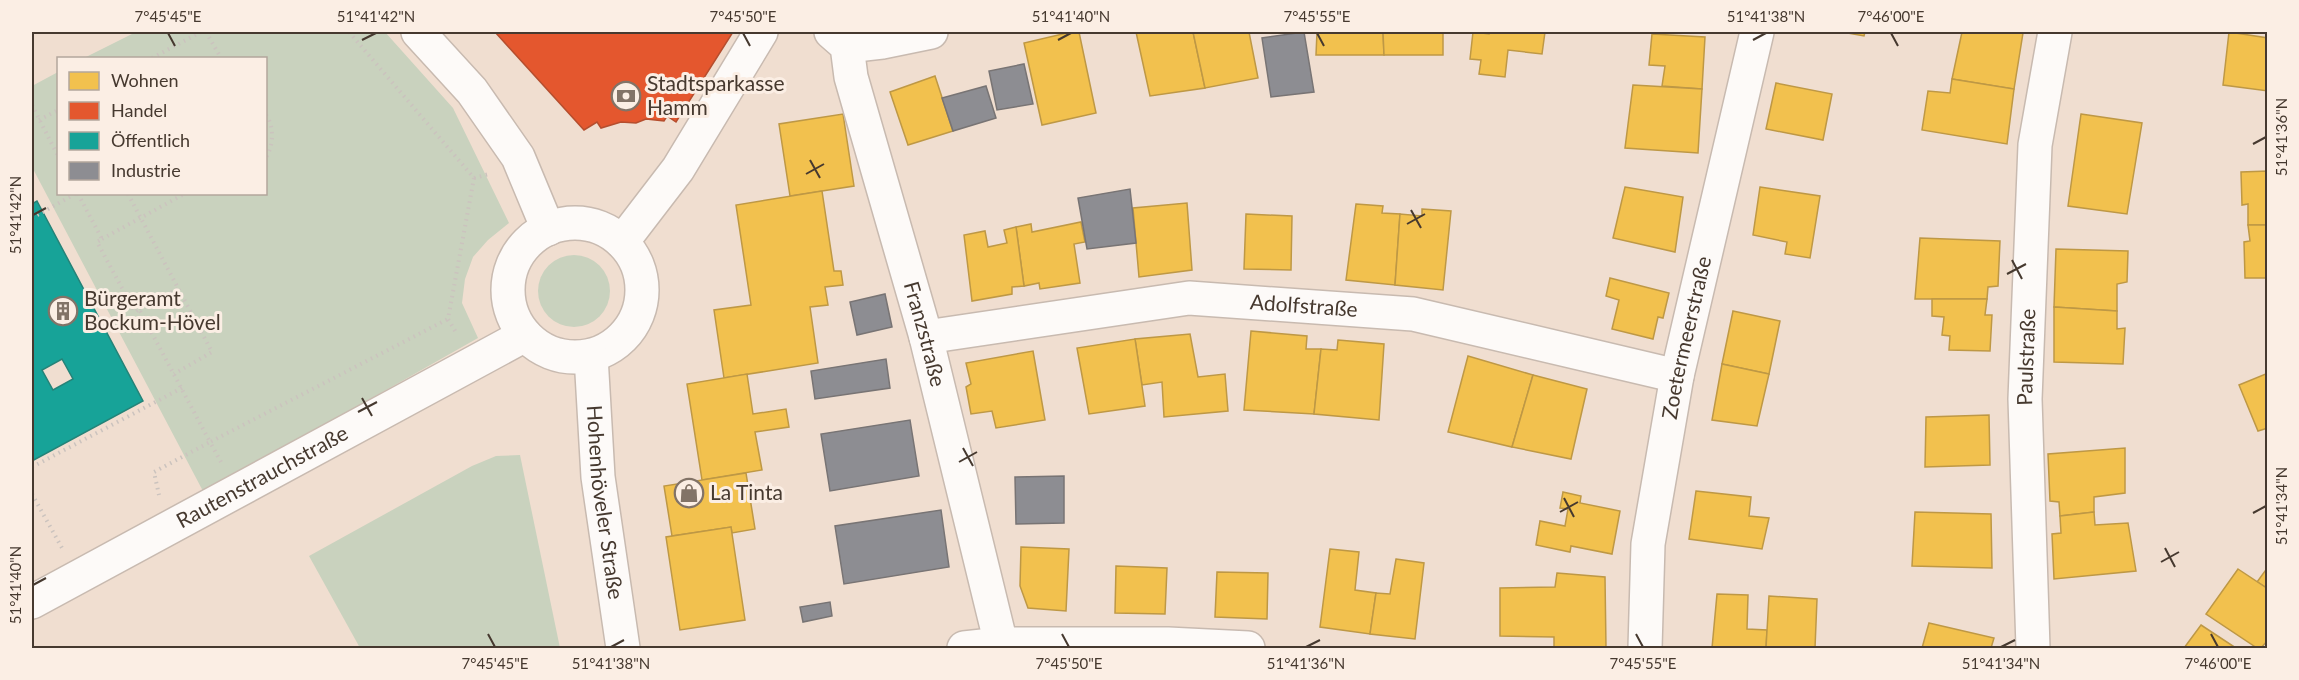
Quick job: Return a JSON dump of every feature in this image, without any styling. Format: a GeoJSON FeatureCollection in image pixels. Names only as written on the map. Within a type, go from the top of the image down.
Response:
{"type":"FeatureCollection","features":[{"type":"Feature","properties":{"kind":"street"},"geometry":{"type":"LineString","coordinates":[[418,32],[472,91],[518,157],[548,229]]}},
{"type":"Feature","properties":{"kind":"street"},"geometry":{"type":"LineString","coordinates":[[622,242],[678,169],[761,32]]}},
{"type":"Feature","properties":{"kind":"street"},"geometry":{"type":"LineString","coordinates":[[839,39],[882,42],[930,32]]}},
{"type":"Feature","properties":{"kind":"street","name":"Zoetermeerstraße"},"geometry":{"type":"LineString","coordinates":[[1645,648],[1648,544],[1677,376],[1757,32]]}},
{"type":"Feature","properties":{"kind":"street","name":"Paulstraße"},"geometry":{"type":"LineString","coordinates":[[2033,648],[2025,399],[2035,145],[2055,32]]}},
{"type":"Feature","properties":{"kind":"street","name":"Franzstraße"},"geometry":{"type":"LineString","coordinates":[[839,39],[926,337],[1001,644]]}},
{"type":"Feature","properties":{"kind":"street"},"geometry":{"type":"LineString","coordinates":[[567,224],[587,225],[606,231],[622,242],[634,259],[641,278],[642,298],[636,318],[625,335],[609,348],[591,356],[572,357],[555,355],[539,347],[525,335],[514,318],[508,297],[509,276],[517,256],[530,240],[548,229],[567,224]]}},
{"type":"Feature","properties":{"kind":"street","name":"Adolfstraße"},"geometry":{"type":"LineString","coordinates":[[926,337],[1189,298],[1413,314],[1677,376]]}},
{"type":"Feature","properties":{"kind":"street","name":"Rautenstrauchstraße"},"geometry":{"type":"LineString","coordinates":[[32,602],[525,335]]}},
{"type":"Feature","properties":{"kind":"street","name":"Hohenhöveler Straße"},"geometry":{"type":"LineString","coordinates":[[591,356],[598,477],[623,648]]}},
{"type":"Feature","properties":{"kind":"street"},"geometry":{"type":"LineString","coordinates":[[964,648],[1001,644],[1168,644],[1248,648]]}},
{"type":"Feature","properties":{"kind":"path"},"geometry":{"type":"LineString","coordinates":[[154,57],[201,32]]}},
{"type":"Feature","properties":{"kind":"path"},"geometry":{"type":"LineString","coordinates":[[206,32],[220,57]]}},
{"type":"Feature","properties":{"kind":"path"},"geometry":{"type":"LineString","coordinates":[[349,32],[474,178],[448,319],[475,363]]}},
{"type":"Feature","properties":{"kind":"path"},"geometry":{"type":"LineString","coordinates":[[32,105],[57,154]]}},
{"type":"Feature","properties":{"kind":"path"},"geometry":{"type":"LineString","coordinates":[[39,120],[57,111]]}},
{"type":"Feature","properties":{"kind":"path"},"geometry":{"type":"LineString","coordinates":[[267,117],[272,138],[267,155]]}},
{"type":"Feature","properties":{"kind":"path"},"geometry":{"type":"LineString","coordinates":[[32,218],[75,195]]}},
{"type":"Feature","properties":{"kind":"path"},"geometry":{"type":"LineString","coordinates":[[78,195],[102,240]]}},
{"type":"Feature","properties":{"kind":"path"},"geometry":{"type":"LineString","coordinates":[[129,195],[212,352],[174,374]]}},
{"type":"Feature","properties":{"kind":"path"},"geometry":{"type":"LineString","coordinates":[[178,289],[135,312],[97,242],[182,195]]}},
{"type":"Feature","properties":{"kind":"path"},"geometry":{"type":"LineString","coordinates":[[139,309],[210,442]]}},
{"type":"Feature","properties":{"kind":"path"},"geometry":{"type":"LineString","coordinates":[[174,526],[157,491],[154,472],[448,319]]}},
{"type":"Feature","properties":{"kind":"path"},"geometry":{"type":"LineString","coordinates":[[32,468],[182,388]]}},
{"type":"Feature","properties":{"kind":"path"},"geometry":{"type":"LineString","coordinates":[[32,494],[58,541]]}},
{"type":"Feature","properties":{"kind":"green space"},"geometry":{"type":"Polygon","coordinates":[[[136,32],[385,32],[453,108],[509,223],[488,240],[473,257],[465,279],[462,303],[478,338],[204,493],[32,167],[32,86],[57,73],[57,195],[267,195],[267,57],[86,57],[136,32]]]}},
{"type":"Feature","properties":{"kind":"green space"},"geometry":{"type":"Polygon","coordinates":[[[574,255],[594,261],[604,271],[610,291],[604,311],[594,321],[574,327],[554,321],[544,311],[538,291],[544,271],[554,261],[574,255]]]}},
{"type":"Feature","properties":{"kind":"green space"},"geometry":{"type":"Polygon","coordinates":[[[520,455],[560,648],[360,648],[309,556],[472,466],[496,456],[520,455]]]}},
{"type":"Feature","properties":{"kind":"building: Wohnen"},"geometry":{"type":"Polygon","coordinates":[[[1079,32],[1096,113],[1042,125],[1024,43],[1079,32]]]}},
{"type":"Feature","properties":{"kind":"building: Wohnen"},"geometry":{"type":"Polygon","coordinates":[[[1136,32],[1193,32],[1205,88],[1150,96],[1136,32]]]}},
{"type":"Feature","properties":{"kind":"building: Wohnen"},"geometry":{"type":"Polygon","coordinates":[[[1193,32],[1249,32],[1258,78],[1205,88],[1193,32]]]}},
{"type":"Feature","properties":{"kind":"building: Wohnen"},"geometry":{"type":"Polygon","coordinates":[[[1317,32],[1383,32],[1384,55],[1316,55],[1317,32]]]}},
{"type":"Feature","properties":{"kind":"building: Wohnen"},"geometry":{"type":"Polygon","coordinates":[[[1383,32],[1443,32],[1443,55],[1384,55],[1383,32]]]}},
{"type":"Feature","properties":{"kind":"building: Wohnen"},"geometry":{"type":"Polygon","coordinates":[[[1473,32],[1489,34],[1489,32],[1545,32],[1542,54],[1508,50],[1505,77],[1479,74],[1481,60],[1470,59],[1473,32]]]}},
{"type":"Feature","properties":{"kind":"building: Wohnen"},"geometry":{"type":"Polygon","coordinates":[[[1842,32],[1865,32],[1864,36],[1842,32]]]}},
{"type":"Feature","properties":{"kind":"building: Wohnen"},"geometry":{"type":"Polygon","coordinates":[[[1962,32],[2023,33],[2014,89],[1952,79],[1962,32]]]}},
{"type":"Feature","properties":{"kind":"building: Wohnen"},"geometry":{"type":"Polygon","coordinates":[[[2229,32],[2268,38],[2268,91],[2223,85],[2229,32]]]}},
{"type":"Feature","properties":{"kind":"building: Wohnen"},"geometry":{"type":"Polygon","coordinates":[[[1652,34],[1705,37],[1702,89],[1662,86],[1665,66],[1649,65],[1652,34]]]}},
{"type":"Feature","properties":{"kind":"building: Wohnen"},"geometry":{"type":"Polygon","coordinates":[[[935,76],[953,131],[908,145],[890,92],[935,76]]]}},
{"type":"Feature","properties":{"kind":"building: Wohnen"},"geometry":{"type":"Polygon","coordinates":[[[1952,79],[2014,89],[2007,144],[1922,130],[1928,91],[1950,93],[1952,79]]]}},
{"type":"Feature","properties":{"kind":"building: Wohnen"},"geometry":{"type":"Polygon","coordinates":[[[1776,83],[1832,94],[1823,140],[1766,129],[1776,83]]]}},
{"type":"Feature","properties":{"kind":"building: Wohnen"},"geometry":{"type":"Polygon","coordinates":[[[1633,85],[1702,89],[1698,153],[1625,148],[1633,85]]]}},
{"type":"Feature","properties":{"kind":"building: Wohnen"},"geometry":{"type":"Polygon","coordinates":[[[843,114],[854,186],[790,196],[779,124],[843,114]]]}},
{"type":"Feature","properties":{"kind":"building: Wohnen"},"geometry":{"type":"Polygon","coordinates":[[[2081,114],[2142,123],[2127,214],[2068,206],[2081,114]]]}},
{"type":"Feature","properties":{"kind":"building: Wohnen"},"geometry":{"type":"Polygon","coordinates":[[[2268,171],[2268,225],[2248,225],[2248,204],[2242,205],[2241,172],[2268,171]]]}},
{"type":"Feature","properties":{"kind":"building: Wohnen"},"geometry":{"type":"Polygon","coordinates":[[[1625,187],[1683,197],[1675,252],[1613,238],[1625,187]]]}},
{"type":"Feature","properties":{"kind":"building: Wohnen"},"geometry":{"type":"Polygon","coordinates":[[[1760,187],[1820,196],[1810,258],[1785,254],[1787,242],[1753,235],[1760,187]]]}},
{"type":"Feature","properties":{"kind":"building: Wohnen"},"geometry":{"type":"Polygon","coordinates":[[[822,191],[834,271],[841,271],[843,285],[825,287],[828,305],[810,307],[818,363],[724,378],[714,310],[751,305],[736,205],[822,191]]]}},
{"type":"Feature","properties":{"kind":"building: Wohnen"},"geometry":{"type":"Polygon","coordinates":[[[1187,203],[1192,270],[1139,277],[1133,208],[1187,203]]]}},
{"type":"Feature","properties":{"kind":"building: Wohnen"},"geometry":{"type":"Polygon","coordinates":[[[1356,204],[1383,206],[1382,213],[1400,214],[1395,285],[1346,280],[1356,204]]]}},
{"type":"Feature","properties":{"kind":"building: Wohnen"},"geometry":{"type":"Polygon","coordinates":[[[1422,209],[1451,211],[1443,290],[1395,285],[1400,214],[1422,216],[1422,209]]]}},
{"type":"Feature","properties":{"kind":"building: Wohnen"},"geometry":{"type":"Polygon","coordinates":[[[1246,214],[1292,216],[1291,270],[1244,269],[1246,214]]]}},
{"type":"Feature","properties":{"kind":"building: Wohnen"},"geometry":{"type":"Polygon","coordinates":[[[1081,222],[1085,242],[1074,244],[1080,283],[1040,289],[1039,283],[1024,286],[1016,227],[1031,224],[1032,232],[1081,222]]]}},
{"type":"Feature","properties":{"kind":"building: Wohnen"},"geometry":{"type":"Polygon","coordinates":[[[2248,225],[2268,225],[2268,278],[2245,278],[2244,242],[2250,241],[2248,225]]]}},
{"type":"Feature","properties":{"kind":"building: Wohnen"},"geometry":{"type":"Polygon","coordinates":[[[1016,227],[1024,286],[1012,287],[1012,294],[972,301],[964,235],[985,231],[988,247],[1007,243],[1004,230],[1016,227]]]}},
{"type":"Feature","properties":{"kind":"building: Wohnen"},"geometry":{"type":"Polygon","coordinates":[[[1920,238],[2000,241],[1998,286],[1988,287],[1987,299],[1915,299],[1920,238]]]}},
{"type":"Feature","properties":{"kind":"building: Wohnen"},"geometry":{"type":"Polygon","coordinates":[[[2056,249],[2128,251],[2127,282],[2117,284],[2117,311],[2054,307],[2056,249]]]}},
{"type":"Feature","properties":{"kind":"building: Wohnen"},"geometry":{"type":"Polygon","coordinates":[[[1610,278],[1669,293],[1663,318],[1658,317],[1653,339],[1612,329],[1619,300],[1606,296],[1610,278]]]}},
{"type":"Feature","properties":{"kind":"building: Wohnen"},"geometry":{"type":"Polygon","coordinates":[[[1932,299],[1987,299],[1985,315],[1992,315],[1990,351],[1949,350],[1950,336],[1942,335],[1944,317],[1932,316],[1932,299]]]}},
{"type":"Feature","properties":{"kind":"building: Wohnen"},"geometry":{"type":"Polygon","coordinates":[[[2054,307],[2117,311],[2117,329],[2125,328],[2123,364],[2054,362],[2054,307]]]}},
{"type":"Feature","properties":{"kind":"building: Wohnen"},"geometry":{"type":"Polygon","coordinates":[[[1733,311],[1780,321],[1769,374],[1722,364],[1733,311]]]}},
{"type":"Feature","properties":{"kind":"building: Wohnen"},"geometry":{"type":"Polygon","coordinates":[[[1251,331],[1307,336],[1306,349],[1321,349],[1314,414],[1244,410],[1251,331]]]}},
{"type":"Feature","properties":{"kind":"building: Wohnen"},"geometry":{"type":"Polygon","coordinates":[[[1190,334],[1198,377],[1225,374],[1228,411],[1164,417],[1162,382],[1142,385],[1135,339],[1190,334]]]}},
{"type":"Feature","properties":{"kind":"building: Wohnen"},"geometry":{"type":"Polygon","coordinates":[[[1135,339],[1145,406],[1089,414],[1077,348],[1135,339]]]}},
{"type":"Feature","properties":{"kind":"building: Wohnen"},"geometry":{"type":"Polygon","coordinates":[[[1338,340],[1384,344],[1379,420],[1314,414],[1321,349],[1337,350],[1338,340]]]}},
{"type":"Feature","properties":{"kind":"building: Wohnen"},"geometry":{"type":"Polygon","coordinates":[[[1033,351],[1045,420],[996,428],[992,411],[971,414],[966,387],[971,384],[966,363],[1033,351]]]}},
{"type":"Feature","properties":{"kind":"building: Wohnen"},"geometry":{"type":"Polygon","coordinates":[[[1468,356],[1533,375],[1512,447],[1448,432],[1468,356]]]}},
{"type":"Feature","properties":{"kind":"building: Wohnen"},"geometry":{"type":"Polygon","coordinates":[[[1722,364],[1769,374],[1757,426],[1712,420],[1722,364]]]}},
{"type":"Feature","properties":{"kind":"building: Wohnen"},"geometry":{"type":"Polygon","coordinates":[[[2268,373],[2268,428],[2258,431],[2239,385],[2268,373]]]}},
{"type":"Feature","properties":{"kind":"building: Wohnen"},"geometry":{"type":"Polygon","coordinates":[[[747,374],[753,414],[786,409],[789,427],[755,432],[762,470],[702,480],[687,384],[747,374]]]}},
{"type":"Feature","properties":{"kind":"building: Wohnen"},"geometry":{"type":"Polygon","coordinates":[[[1533,375],[1587,389],[1571,459],[1512,447],[1533,375]]]}},
{"type":"Feature","properties":{"kind":"building: Wohnen"},"geometry":{"type":"Polygon","coordinates":[[[1989,415],[1990,465],[1925,467],[1926,417],[1989,415]]]}},
{"type":"Feature","properties":{"kind":"building: Wohnen"},"geometry":{"type":"Polygon","coordinates":[[[2125,448],[2125,493],[2094,497],[2094,512],[2060,516],[2059,502],[2050,501],[2048,454],[2125,448]]]}},
{"type":"Feature","properties":{"kind":"building: Wohnen"},"geometry":{"type":"Polygon","coordinates":[[[746,473],[755,529],[732,533],[731,527],[672,536],[664,486],[746,473]]]}},
{"type":"Feature","properties":{"kind":"building: Wohnen"},"geometry":{"type":"Polygon","coordinates":[[[1696,491],[1751,497],[1749,516],[1769,518],[1762,549],[1689,539],[1696,491]]]}},
{"type":"Feature","properties":{"kind":"building: Wohnen"},"geometry":{"type":"Polygon","coordinates":[[[1563,492],[1581,496],[1580,503],[1620,511],[1612,554],[1571,546],[1570,552],[1536,545],[1540,521],[1565,526],[1568,509],[1560,508],[1563,492]]]}},
{"type":"Feature","properties":{"kind":"building: Wohnen"},"geometry":{"type":"Polygon","coordinates":[[[1915,512],[1991,514],[1992,568],[1912,566],[1915,512]]]}},
{"type":"Feature","properties":{"kind":"building: Wohnen"},"geometry":{"type":"Polygon","coordinates":[[[2094,512],[2095,525],[2128,523],[2136,571],[2054,579],[2052,534],[2061,533],[2060,516],[2094,512]]]}},
{"type":"Feature","properties":{"kind":"building: Wohnen"},"geometry":{"type":"Polygon","coordinates":[[[731,527],[745,620],[680,630],[666,537],[731,527]]]}},
{"type":"Feature","properties":{"kind":"building: Wohnen"},"geometry":{"type":"Polygon","coordinates":[[[1021,547],[1069,549],[1066,611],[1028,608],[1020,586],[1021,547]]]}},
{"type":"Feature","properties":{"kind":"building: Wohnen"},"geometry":{"type":"Polygon","coordinates":[[[1330,549],[1359,552],[1355,590],[1376,593],[1370,634],[1320,627],[1330,549]]]}},
{"type":"Feature","properties":{"kind":"building: Wohnen"},"geometry":{"type":"Polygon","coordinates":[[[1396,559],[1424,563],[1415,639],[1370,634],[1376,593],[1390,594],[1396,559]]]}},
{"type":"Feature","properties":{"kind":"building: Wohnen"},"geometry":{"type":"Polygon","coordinates":[[[1116,566],[1167,568],[1165,614],[1115,613],[1116,566]]]}},
{"type":"Feature","properties":{"kind":"building: Wohnen"},"geometry":{"type":"Polygon","coordinates":[[[2268,567],[2268,589],[2257,582],[2268,567]]]}},
{"type":"Feature","properties":{"kind":"building: Wohnen"},"geometry":{"type":"Polygon","coordinates":[[[2238,569],[2268,589],[2268,640],[2261,648],[2257,648],[2206,614],[2238,569]]]}},
{"type":"Feature","properties":{"kind":"building: Wohnen"},"geometry":{"type":"Polygon","coordinates":[[[1217,572],[1268,573],[1267,619],[1215,617],[1217,572]]]}},
{"type":"Feature","properties":{"kind":"building: Wohnen"},"geometry":{"type":"Polygon","coordinates":[[[1557,573],[1605,577],[1606,648],[1554,648],[1554,637],[1500,636],[1500,588],[1555,587],[1557,573]]]}},
{"type":"Feature","properties":{"kind":"building: Wohnen"},"geometry":{"type":"Polygon","coordinates":[[[1717,594],[1748,595],[1747,629],[1767,630],[1766,648],[1712,648],[1717,594]]]}},
{"type":"Feature","properties":{"kind":"building: Wohnen"},"geometry":{"type":"Polygon","coordinates":[[[1769,596],[1817,599],[1815,648],[1766,648],[1769,596]]]}},
{"type":"Feature","properties":{"kind":"building: Wohnen"},"geometry":{"type":"Polygon","coordinates":[[[1929,623],[1994,638],[1991,648],[1922,648],[1929,623]]]}},
{"type":"Feature","properties":{"kind":"building: Wohnen"},"geometry":{"type":"Polygon","coordinates":[[[2201,625],[2236,648],[2184,648],[2201,625]]]}},
{"type":"Feature","properties":{"kind":"building: Handel"},"geometry":{"type":"Polygon","coordinates":[[[495,32],[733,32],[676,122],[667,116],[664,121],[646,119],[636,123],[621,122],[601,128],[597,122],[584,130],[495,32]]]}},
{"type":"Feature","properties":{"kind":"building: Öffentlich","name":"Bürgeramt Bockum-Hövel"},"geometry":{"type":"Polygon","coordinates":[[[37,201],[143,401],[32,461],[32,204],[37,201]],[[62,359],[42,370],[53,390],[73,379],[62,359]]]}},
{"type":"Feature","properties":{"kind":"building: Industrie"},"geometry":{"type":"Polygon","coordinates":[[[1304,32],[1314,92],[1271,97],[1262,38],[1304,32]]]}},
{"type":"Feature","properties":{"kind":"building: Industrie"},"geometry":{"type":"Polygon","coordinates":[[[1024,64],[1033,104],[997,110],[989,71],[1024,64]]]}},
{"type":"Feature","properties":{"kind":"building: Industrie"},"geometry":{"type":"Polygon","coordinates":[[[986,86],[996,118],[953,131],[942,98],[986,86]]]}},
{"type":"Feature","properties":{"kind":"building: Industrie"},"geometry":{"type":"Polygon","coordinates":[[[1130,189],[1136,243],[1087,249],[1078,198],[1130,189]]]}},
{"type":"Feature","properties":{"kind":"building: Industrie"},"geometry":{"type":"Polygon","coordinates":[[[885,294],[892,327],[857,335],[850,302],[885,294]]]}},
{"type":"Feature","properties":{"kind":"building: Industrie"},"geometry":{"type":"Polygon","coordinates":[[[886,359],[890,388],[815,399],[811,371],[886,359]]]}},
{"type":"Feature","properties":{"kind":"building: Industrie"},"geometry":{"type":"Polygon","coordinates":[[[910,420],[919,476],[830,491],[821,434],[910,420]]]}},
{"type":"Feature","properties":{"kind":"building: Industrie"},"geometry":{"type":"Polygon","coordinates":[[[1064,476],[1064,523],[1016,524],[1015,477],[1064,476]]]}},
{"type":"Feature","properties":{"kind":"building: Industrie"},"geometry":{"type":"Polygon","coordinates":[[[941,510],[949,567],[844,584],[835,526],[941,510]]]}},
{"type":"Feature","properties":{"kind":"building: Industrie"},"geometry":{"type":"Polygon","coordinates":[[[830,602],[832,616],[803,622],[800,607],[830,602]]]}},
{"type":"Feature","properties":{"kind":"place","name":"Stadtsparkasse Hamm"},"geometry":{"type":"Point","coordinates":[626,96]}},
{"type":"Feature","properties":{"kind":"place","name":"Bürgeramt Bockum-Hövel"},"geometry":{"type":"Point","coordinates":[63,311]}},
{"type":"Feature","properties":{"kind":"place","name":"La Tinta"},"geometry":{"type":"Point","coordinates":[689,493]}}]}
